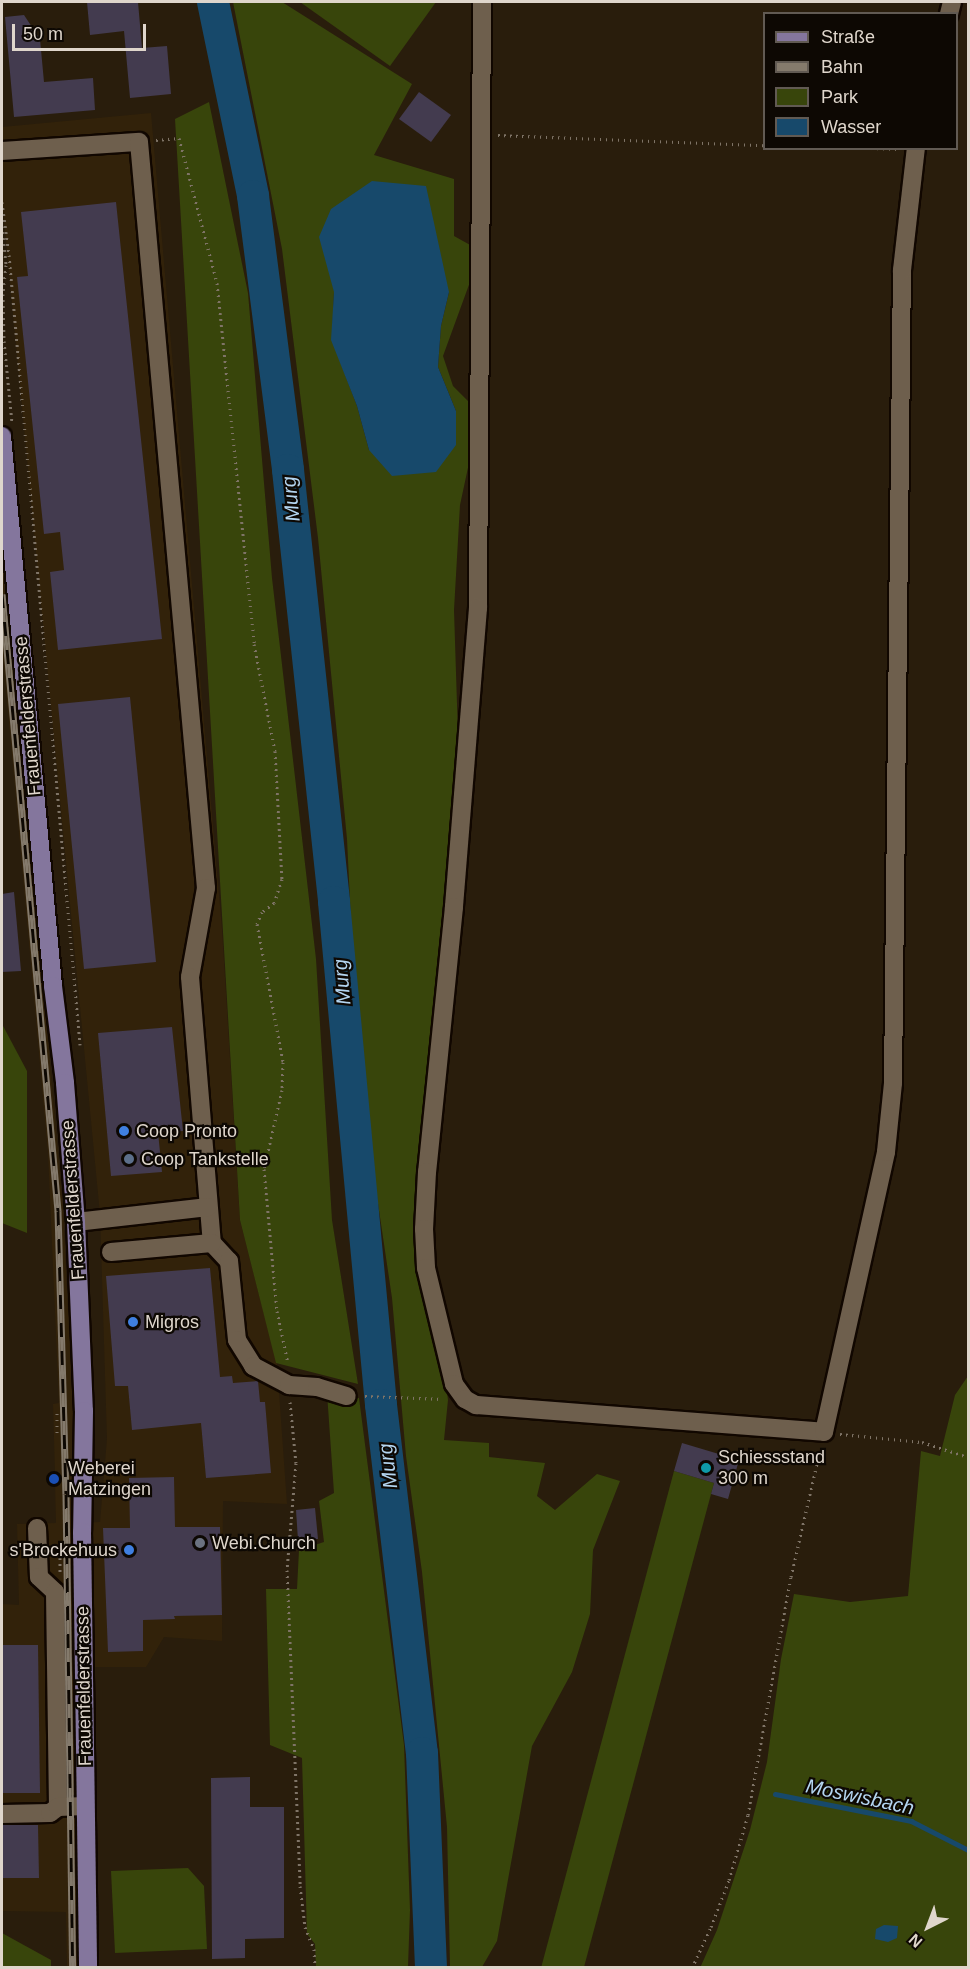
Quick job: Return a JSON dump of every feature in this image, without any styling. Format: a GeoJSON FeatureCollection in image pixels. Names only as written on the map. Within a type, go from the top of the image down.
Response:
{"type":"FeatureCollection","features":[{"type":"Feature","properties":{"kind":"main road","name":"Frauenfelderstrasse"},"geometry":{"type":"LineString","coordinates":[[2,436],[6,530],[51,966],[66,1083],[76,1222],[84,1411],[82,1544],[88,1968]]}},
{"type":"Feature","properties":{"kind":"street"},"geometry":{"type":"LineString","coordinates":[[482,2],[478,608],[454,907],[427,1172],[424,1229],[426,1268],[453,1384],[465,1399],[495,1412],[824,1432],[886,1152],[893,1083],[902,270],[916,150]]}},
{"type":"Feature","properties":{"kind":"street"},"geometry":{"type":"LineString","coordinates":[[2,151],[139,142],[206,888],[190,977],[212,1243],[229,1261],[237,1340],[244,1355],[253,1366],[347,1396]]}},
{"type":"Feature","properties":{"kind":"street"},"geometry":{"type":"LineString","coordinates":[[76,1222],[208,1207]]}},
{"type":"Feature","properties":{"kind":"street"},"geometry":{"type":"LineString","coordinates":[[111,1252],[212,1243]]}},
{"type":"Feature","properties":{"kind":"street"},"geometry":{"type":"LineString","coordinates":[[37,1528],[39,1577],[55,1592],[58,1807]]}},
{"type":"Feature","properties":{"kind":"street"},"geometry":{"type":"LineString","coordinates":[[2,1814],[50,1813],[58,1807],[85,1806]]}},
{"type":"Feature","properties":{"kind":"path"},"geometry":{"type":"LineString","coordinates":[[482,135],[763,145]]}},
{"type":"Feature","properties":{"kind":"path"},"geometry":{"type":"LineString","coordinates":[[139,142],[179,138],[217,283],[254,644],[275,751],[282,841],[282,879],[274,903],[262,912],[257,924],[284,1062],[282,1090],[264,1169],[278,1311],[290,1376],[296,1463],[288,1570],[300,1886],[305,1927],[314,1949],[315,1968]]}},
{"type":"Feature","properties":{"kind":"path"},"geometry":{"type":"LineString","coordinates":[[2,202],[80,1044]]}},
{"type":"Feature","properties":{"kind":"path"},"geometry":{"type":"LineString","coordinates":[[347,1396],[465,1399]]}},
{"type":"Feature","properties":{"kind":"path"},"geometry":{"type":"LineString","coordinates":[[57,1413],[57,1434]]}},
{"type":"Feature","properties":{"kind":"path"},"geometry":{"type":"LineString","coordinates":[[692,1968],[729,1880],[748,1815],[791,1577],[824,1432],[922,1442],[969,1456]]}},
{"type":"Feature","properties":{"kind":"shaded area"},"geometry":{"type":"Polygon","coordinates":[[[151,113],[222,929],[240,1220],[277,1364],[287,1504],[223,1501],[222,1641],[164,1637],[146,1667],[74,1667],[78,1967],[67,1967],[66,1912],[2,1911],[2,1604],[19,1605],[17,1524],[56,1523],[55,1483],[50,1483],[50,1473],[55,1473],[53,1404],[59,1403],[48,1153],[2,644],[2,529],[63,1210],[73,1412],[73,1523],[100,1522],[107,1439],[100,1214],[2,199],[2,127],[151,113]]]}},
{"type":"Feature","properties":{"kind":"green space"},"geometry":{"type":"Polygon","coordinates":[[[233,2],[282,2],[412,84],[374,155],[454,179],[454,236],[472,246],[470,282],[443,356],[453,386],[468,401],[469,463],[460,505],[454,610],[460,798],[420,1177],[448,1400],[444,1440],[489,1443],[489,1457],[545,1463],[537,1496],[555,1510],[597,1474],[620,1481],[593,1550],[590,1614],[572,1672],[532,1746],[497,1941],[482,1967],[450,1967],[447,1827],[422,1572],[406,1456],[392,1298],[372,1163],[353,964],[347,839],[318,538],[282,249],[233,2]],[[334,292],[332,340],[357,406],[369,450],[456,445],[456,411],[438,367],[441,326],[449,292],[334,292]]]}},
{"type":"Feature","properties":{"kind":"green space"},"geometry":{"type":"Polygon","coordinates":[[[300,2],[436,2],[390,66],[300,2]]]}},
{"type":"Feature","properties":{"kind":"green space"},"geometry":{"type":"Polygon","coordinates":[[[209,102],[248,293],[272,578],[316,959],[332,1220],[358,1384],[276,1363],[240,1220],[175,119],[209,102]]]}},
{"type":"Feature","properties":{"kind":"green space"},"geometry":{"type":"Polygon","coordinates":[[[2,1024],[27,1071],[27,1233],[2,1223],[2,1024]]]}},
{"type":"Feature","properties":{"kind":"green space"},"geometry":{"type":"Polygon","coordinates":[[[968,1376],[968,1967],[700,1968],[717,1930],[750,1830],[767,1762],[781,1659],[794,1594],[850,1602],[908,1596],[921,1451],[940,1456],[955,1395],[968,1376]]]}},
{"type":"Feature","properties":{"kind":"green space"},"geometry":{"type":"Polygon","coordinates":[[[327,1393],[359,1398],[404,1745],[410,1910],[408,1967],[316,1967],[315,1944],[307,1934],[302,1758],[270,1745],[266,1589],[297,1589],[299,1550],[324,1542],[319,1501],[334,1493],[327,1393]]]}},
{"type":"Feature","properties":{"kind":"green space"},"geometry":{"type":"Polygon","coordinates":[[[674,1471],[714,1483],[584,1967],[541,1968],[674,1471]]]}},
{"type":"Feature","properties":{"kind":"green space"},"geometry":{"type":"Polygon","coordinates":[[[188,1868],[204,1886],[207,1949],[115,1953],[111,1871],[188,1868]]]}},
{"type":"Feature","properties":{"kind":"green space"},"geometry":{"type":"Polygon","coordinates":[[[2,1933],[51,1960],[51,1967],[2,1967],[2,1933]]]}},
{"type":"Feature","properties":{"kind":"water"},"geometry":{"type":"Polygon","coordinates":[[[372,181],[426,186],[449,292],[441,326],[438,367],[456,411],[456,445],[436,472],[392,476],[369,450],[357,406],[331,340],[334,292],[319,237],[331,209],[372,181]]]}},
{"type":"Feature","properties":{"kind":"water"},"geometry":{"type":"Polygon","coordinates":[[[884,1925],[898,1926],[897,1938],[888,1942],[875,1939],[876,1929],[884,1925]]]}},
{"type":"Feature","properties":{"kind":"building"},"geometry":{"type":"Polygon","coordinates":[[[87,2],[138,2],[142,48],[167,46],[171,94],[130,98],[124,31],[90,35],[87,2]]]}},
{"type":"Feature","properties":{"kind":"building"},"geometry":{"type":"Polygon","coordinates":[[[24,15],[40,39],[44,82],[93,78],[95,110],[14,117],[5,17],[24,15]]]}},
{"type":"Feature","properties":{"kind":"building"},"geometry":{"type":"Polygon","coordinates":[[[419,92],[451,115],[431,142],[399,119],[419,92]]]}},
{"type":"Feature","properties":{"kind":"building"},"geometry":{"type":"Polygon","coordinates":[[[116,202],[162,639],[58,650],[50,572],[64,570],[60,532],[44,534],[17,277],[28,276],[21,212],[116,202]]]}},
{"type":"Feature","properties":{"kind":"building"},"geometry":{"type":"Polygon","coordinates":[[[130,697],[156,962],[84,969],[58,704],[130,697]]]}},
{"type":"Feature","properties":{"kind":"building"},"geometry":{"type":"Polygon","coordinates":[[[14,892],[21,971],[2,972],[2,894],[14,892]]]}},
{"type":"Feature","properties":{"kind":"building"},"geometry":{"type":"Polygon","coordinates":[[[172,1027],[183,1131],[158,1132],[162,1172],[111,1176],[98,1033],[172,1027]]]}},
{"type":"Feature","properties":{"kind":"building"},"geometry":{"type":"Polygon","coordinates":[[[210,1268],[220,1377],[232,1376],[233,1383],[258,1381],[260,1402],[265,1402],[271,1473],[206,1478],[201,1423],[132,1430],[128,1386],[115,1386],[106,1276],[210,1268]]]}},
{"type":"Feature","properties":{"kind":"building","name":"Schiessstand 300 m"},"geometry":{"type":"Polygon","coordinates":[[[682,1443],[739,1460],[728,1499],[711,1494],[714,1483],[674,1471],[682,1443]]]}},
{"type":"Feature","properties":{"kind":"building"},"geometry":{"type":"Polygon","coordinates":[[[174,1477],[175,1527],[220,1527],[222,1615],[174,1616],[175,1619],[143,1620],[143,1651],[108,1652],[103,1528],[130,1528],[129,1478],[174,1477]]]}},
{"type":"Feature","properties":{"kind":"building"},"geometry":{"type":"Polygon","coordinates":[[[315,1508],[318,1539],[298,1540],[296,1510],[315,1508]]]}},
{"type":"Feature","properties":{"kind":"building"},"geometry":{"type":"Polygon","coordinates":[[[2,1645],[38,1645],[40,1793],[2,1793],[2,1645]]]}},
{"type":"Feature","properties":{"kind":"building"},"geometry":{"type":"Polygon","coordinates":[[[250,1777],[250,1807],[284,1807],[284,1938],[245,1939],[245,1958],[212,1959],[211,1778],[250,1777]]]}},
{"type":"Feature","properties":{"kind":"building"},"geometry":{"type":"Polygon","coordinates":[[[2,1825],[38,1825],[39,1878],[2,1878],[2,1825]]]}},
{"type":"Feature","properties":{"kind":"waterway","name":"Murg"},"geometry":{"type":"LineString","coordinates":[[213,2],[253,196],[288,470],[334,902],[381,1405],[422,1753],[431,1968]]}},
{"type":"Feature","properties":{"kind":"waterway","name":"Moswisbach"},"geometry":{"type":"LineString","coordinates":[[775,1794],[911,1821],[968,1850]]}},
{"type":"Feature","properties":{"kind":"railway"},"geometry":{"type":"LineString","coordinates":[[2,594],[58,1211],[66,1494],[73,1968]]}},
{"type":"Feature","properties":{"kind":"place","name":"Coop Pronto"},"geometry":{"type":"Point","coordinates":[124,1131]}},
{"type":"Feature","properties":{"kind":"place","name":"Coop Tankstelle"},"geometry":{"type":"Point","coordinates":[129,1159]}},
{"type":"Feature","properties":{"kind":"place","name":"Migros"},"geometry":{"type":"Point","coordinates":[133,1322]}},
{"type":"Feature","properties":{"kind":"place","name":"Schiessstand 300 m"},"geometry":{"type":"Point","coordinates":[706,1468]}},
{"type":"Feature","properties":{"kind":"place","name":"Weberei Matzingen"},"geometry":{"type":"Point","coordinates":[54,1479]}},
{"type":"Feature","properties":{"kind":"place","name":"Webi.Church"},"geometry":{"type":"Point","coordinates":[200,1543]}},
{"type":"Feature","properties":{"kind":"place","name":"s'Brockehuus"},"geometry":{"type":"Point","coordinates":[129,1550]}}]}
